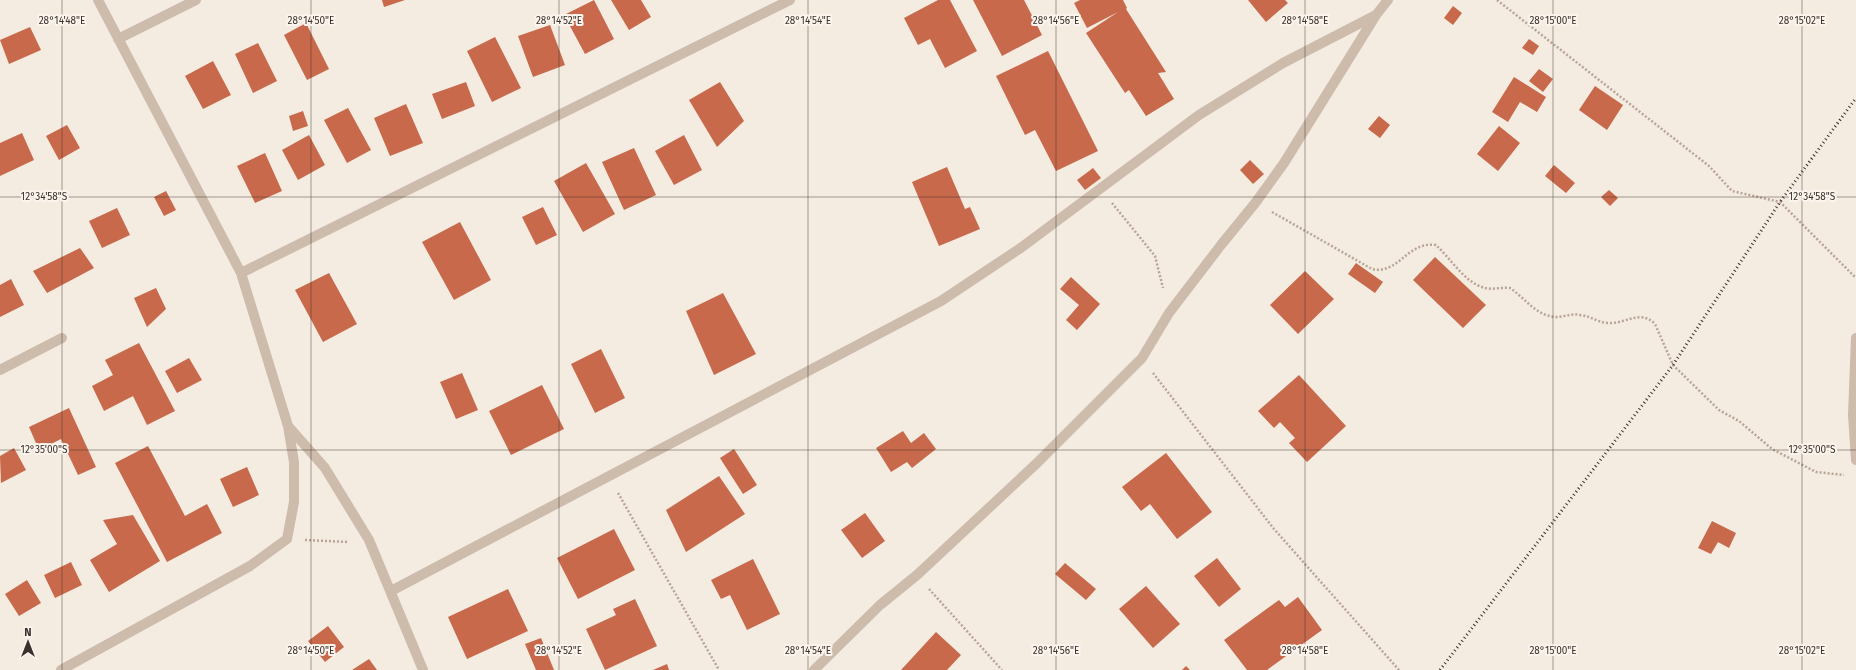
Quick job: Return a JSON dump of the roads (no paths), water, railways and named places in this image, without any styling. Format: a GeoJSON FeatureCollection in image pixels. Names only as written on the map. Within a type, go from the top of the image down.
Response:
{"type":"FeatureCollection","features":[{"type":"Feature","properties":{"kind":"street"},"geometry":{"type":"LineString","coordinates":[[61,670],[250,566],[287,539],[294,502],[294,462],[288,426],[241,274],[98,0]]}},
{"type":"Feature","properties":{"kind":"street"},"geometry":{"type":"LineString","coordinates":[[118,39],[196,0]]}},
{"type":"Feature","properties":{"kind":"street"},"geometry":{"type":"LineString","coordinates":[[241,274],[790,0]]}},
{"type":"Feature","properties":{"kind":"street"},"geometry":{"type":"LineString","coordinates":[[814,670],[880,605],[917,575],[1037,463],[1142,358],[1169,313],[1256,202],[1312,120],[1376,15],[1388,0]]}},
{"type":"Feature","properties":{"kind":"street"},"geometry":{"type":"LineString","coordinates":[[391,591],[941,301],[1022,247],[1199,116],[1244,86],[1283,63],[1376,15]]}},
{"type":"Feature","properties":{"kind":"street"},"geometry":{"type":"LineString","coordinates":[[0,370],[62,338]]}},
{"type":"Feature","properties":{"kind":"street"},"geometry":{"type":"LineString","coordinates":[[1856,338],[1853,415],[1856,460]]}},
{"type":"Feature","properties":{"kind":"street"},"geometry":{"type":"LineString","coordinates":[[288,426],[325,468],[369,540],[423,670]]}},
{"type":"Feature","properties":{"kind":"railway"},"geometry":{"type":"LineString","coordinates":[[1440,670],[1673,365],[1780,202],[1856,98]]}}]}
